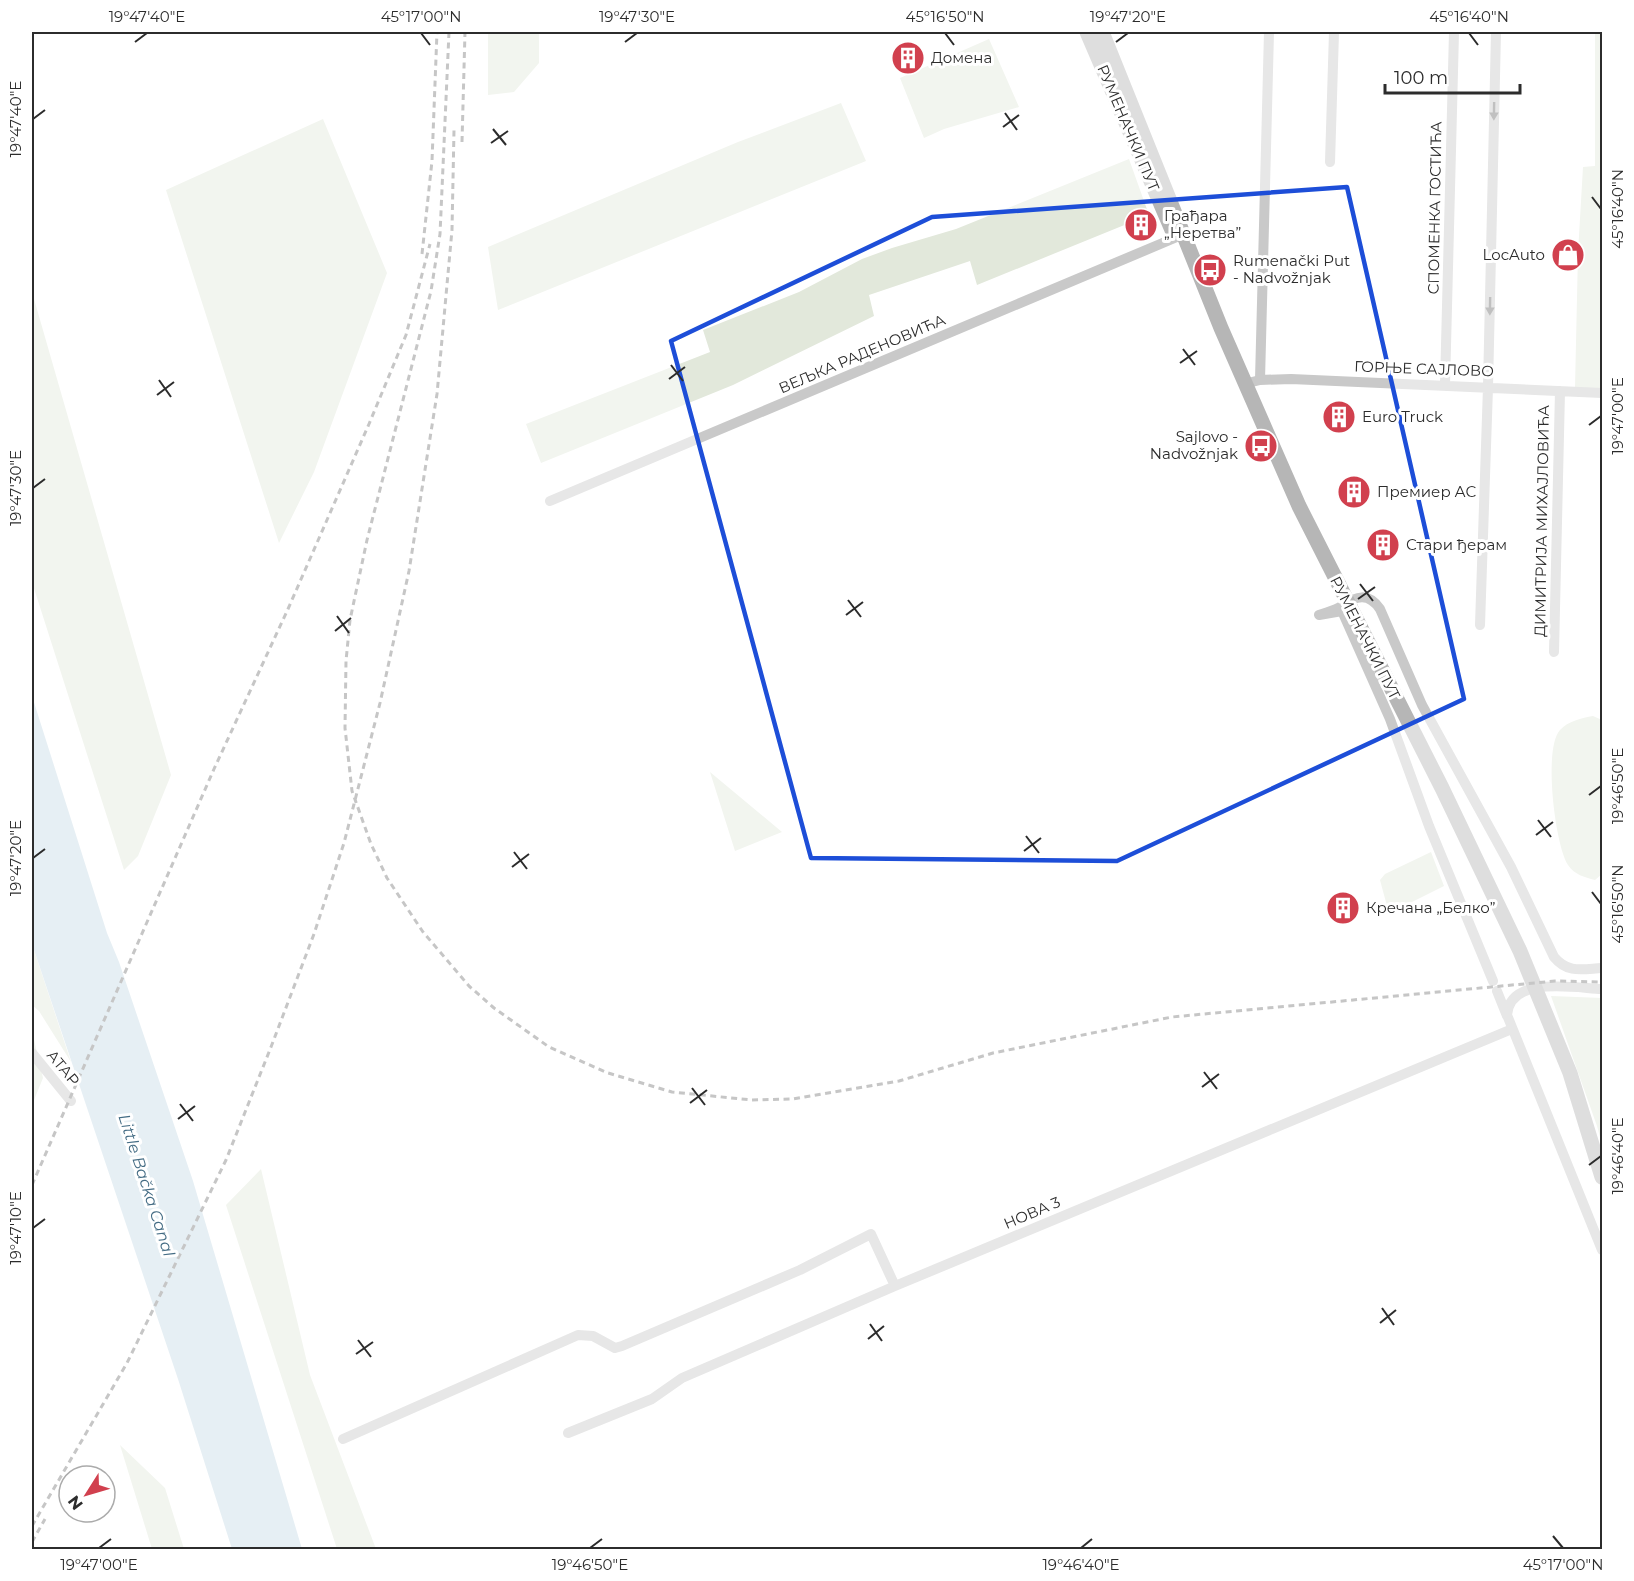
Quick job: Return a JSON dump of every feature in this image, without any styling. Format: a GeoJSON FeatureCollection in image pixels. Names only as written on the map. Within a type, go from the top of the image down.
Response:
{"type":"FeatureCollection","features":[{"type":"Feature","properties":{"kind":"main road","name":"РУМЕНАЧКИ ПУТ"},"geometry":{"type":"LineString","coordinates":[[1087,32],[1162,194],[1299,506],[1463,829],[1520,951],[1570,1073],[1602,1177]]}},
{"type":"Feature","properties":{"kind":"main road","name":"РУМЕНАЧКИ ПУТ"},"geometry":{"type":"LineString","coordinates":[[1102,32],[1162,194]]}},
{"type":"Feature","properties":{"kind":"street"},"geometry":{"type":"LineString","coordinates":[[1260,380],[1269,32]]}},
{"type":"Feature","properties":{"kind":"street"},"geometry":{"type":"LineString","coordinates":[[1330,162],[1334,32]]}},
{"type":"Feature","properties":{"kind":"street","name":"СПОМЕНКА ГОСТИЋА"},"geometry":{"type":"LineString","coordinates":[[1445,385],[1454,32]]}},
{"type":"Feature","properties":{"kind":"street"},"geometry":{"type":"LineString","coordinates":[[1480,625],[1496,32]]}},
{"type":"Feature","properties":{"kind":"street","name":"ВЕЉКА РАДЕНОВИЋА"},"geometry":{"type":"LineString","coordinates":[[550,501],[1180,236]]}},
{"type":"Feature","properties":{"kind":"street","name":"ГОРЊЕ САЈЛОВО"},"geometry":{"type":"LineString","coordinates":[[1244,384],[1260,380],[1291,379],[1602,393]]}},
{"type":"Feature","properties":{"kind":"street","name":"ДИМИТРИЈА МИХАЈЛОВИЋА"},"geometry":{"type":"LineString","coordinates":[[1554,652],[1560,391]]}},
{"type":"Feature","properties":{"kind":"street"},"geometry":{"type":"LineString","coordinates":[[1602,968],[1571,970],[1560,964],[1554,957],[1511,867],[1422,705],[1380,609],[1370,599],[1357,597],[1319,615],[1342,611],[1390,719],[1429,826],[1602,1250]]}},
{"type":"Feature","properties":{"kind":"street"},"geometry":{"type":"LineString","coordinates":[[1508,1018],[1508,1008],[1513,997],[1532,988],[1602,989]]}},
{"type":"Feature","properties":{"kind":"street","name":"НОВА 3"},"geometry":{"type":"LineString","coordinates":[[568,1433],[652,1400],[682,1378],[895,1286],[1512,1029]]}},
{"type":"Feature","properties":{"kind":"street","name":"АТАР"},"geometry":{"type":"LineString","coordinates":[[32,1053],[71,1101]]}},
{"type":"Feature","properties":{"kind":"street"},"geometry":{"type":"LineString","coordinates":[[343,1439],[578,1335],[593,1336],[615,1348],[622,1346],[800,1270],[871,1234],[895,1286]]}},
{"type":"Feature","properties":{"kind":"highlighted area"},"geometry":{"type":"Polygon","coordinates":[[[1347,187],[1464,699],[1117,861],[811,858],[671,341],[932,217],[1347,187]]]}},
{"type":"Feature","properties":{"kind":"shaded area"},"geometry":{"type":"Polygon","coordinates":[[[488,32],[539,32],[539,63],[514,92],[488,95],[488,32]]]}},
{"type":"Feature","properties":{"kind":"shaded area"},"geometry":{"type":"Polygon","coordinates":[[[1595,32],[1602,32],[1602,390],[1575,388],[1578,253],[1583,167],[1595,166],[1595,32]]]}},
{"type":"Feature","properties":{"kind":"shaded area"},"geometry":{"type":"Polygon","coordinates":[[[989,39],[1019,107],[944,129],[924,138],[900,78],[989,39]]]}},
{"type":"Feature","properties":{"kind":"shaded area"},"geometry":{"type":"Polygon","coordinates":[[[841,103],[866,161],[498,310],[488,247],[738,142],[841,103]]]}},
{"type":"Feature","properties":{"kind":"shaded area"},"geometry":{"type":"Polygon","coordinates":[[[323,119],[387,273],[314,472],[279,543],[166,190],[323,119]]]}},
{"type":"Feature","properties":{"kind":"shaded area"},"geometry":{"type":"Polygon","coordinates":[[[1129,159],[1149,215],[977,285],[970,261],[869,295],[874,316],[733,385],[541,463],[526,424],[710,352],[703,330],[799,292],[862,259],[956,229],[1129,159]]]}},
{"type":"Feature","properties":{"kind":"shaded area"},"geometry":{"type":"Polygon","coordinates":[[[32,292],[171,775],[138,856],[124,870],[32,582],[32,292]]]}},
{"type":"Feature","properties":{"kind":"shaded area"},"geometry":{"type":"Polygon","coordinates":[[[1593,716],[1602,720],[1602,874],[1595,880],[1583,877],[1574,871],[1563,854],[1555,818],[1552,775],[1552,756],[1555,740],[1560,730],[1571,722],[1593,716]]]}},
{"type":"Feature","properties":{"kind":"shaded area"},"geometry":{"type":"Polygon","coordinates":[[[710,772],[782,832],[735,851],[710,772]]]}},
{"type":"Feature","properties":{"kind":"shaded area"},"geometry":{"type":"Polygon","coordinates":[[[1431,852],[1444,886],[1408,904],[1387,906],[1380,880],[1385,874],[1431,852]]]}},
{"type":"Feature","properties":{"kind":"shaded area"},"geometry":{"type":"Polygon","coordinates":[[[32,944],[71,1062],[39,1011],[32,1005],[32,944]]]}},
{"type":"Feature","properties":{"kind":"shaded area"},"geometry":{"type":"Polygon","coordinates":[[[1551,996],[1602,998],[1602,1144],[1597,1126],[1551,996]]]}},
{"type":"Feature","properties":{"kind":"shaded area"},"geometry":{"type":"Polygon","coordinates":[[[32,1031],[43,1078],[32,1105],[32,1031]]]}},
{"type":"Feature","properties":{"kind":"shaded area"},"geometry":{"type":"Polygon","coordinates":[[[261,1169],[310,1375],[376,1549],[337,1549],[226,1205],[261,1169]]]}},
{"type":"Feature","properties":{"kind":"shaded area"},"geometry":{"type":"Polygon","coordinates":[[[120,1445],[165,1488],[184,1549],[152,1549],[120,1445]]]}},
{"type":"Feature","properties":{"kind":"water","name":"Little Bačka Canal"},"geometry":{"type":"Polygon","coordinates":[[[32,696],[107,933],[119,962],[193,1181],[302,1549],[232,1549],[178,1379],[32,944],[32,696]]]}},
{"type":"Feature","properties":{"kind":"railway"},"geometry":{"type":"LineString","coordinates":[[422,254],[432,161],[437,32]]}},
{"type":"Feature","properties":{"kind":"railway"},"geometry":{"type":"LineString","coordinates":[[449,32],[440,234],[431,291],[367,540],[350,620],[346,661],[345,728],[352,791],[371,844],[387,878],[423,932],[469,986],[494,1008],[549,1047],[608,1073],[672,1092],[752,1100],[793,1099],[899,1081],[993,1053],[1172,1017],[1555,981],[1602,982]]}},
{"type":"Feature","properties":{"kind":"railway"},"geometry":{"type":"LineString","coordinates":[[462,142],[465,32]]}},
{"type":"Feature","properties":{"kind":"railway"},"geometry":{"type":"LineString","coordinates":[[32,1526],[127,1363],[226,1160],[314,934],[344,843],[380,703],[409,571],[437,394],[452,230],[454,130]]}},
{"type":"Feature","properties":{"kind":"railway"},"geometry":{"type":"LineString","coordinates":[[32,1185],[214,769],[288,609],[369,424],[406,335],[430,244]]}},
{"type":"Feature","properties":{"kind":"railway"},"geometry":{"type":"LineString","coordinates":[[32,1542],[45,1519]]}},
{"type":"Feature","properties":{"kind":"place","name":"Домена"},"geometry":{"type":"Point","coordinates":[908,58]}},
{"type":"Feature","properties":{"kind":"place","name":"Грађара „Неретва”"},"geometry":{"type":"Point","coordinates":[1141,225]}},
{"type":"Feature","properties":{"kind":"place","name":"LocAuto"},"geometry":{"type":"Point","coordinates":[1568,255]}},
{"type":"Feature","properties":{"kind":"place","name":"Rumenački Put - Nadvožnjak"},"geometry":{"type":"Point","coordinates":[1210,270]}},
{"type":"Feature","properties":{"kind":"place","name":"Euro Truck"},"geometry":{"type":"Point","coordinates":[1339,417]}},
{"type":"Feature","properties":{"kind":"place","name":"Sajlovo - Nadvožnjak"},"geometry":{"type":"Point","coordinates":[1261,446]}},
{"type":"Feature","properties":{"kind":"place","name":"Премиер АС"},"geometry":{"type":"Point","coordinates":[1354,492]}},
{"type":"Feature","properties":{"kind":"place","name":"Стари ђерам"},"geometry":{"type":"Point","coordinates":[1383,545]}},
{"type":"Feature","properties":{"kind":"place","name":"Кречана „Белко”"},"geometry":{"type":"Point","coordinates":[1343,908]}}]}
